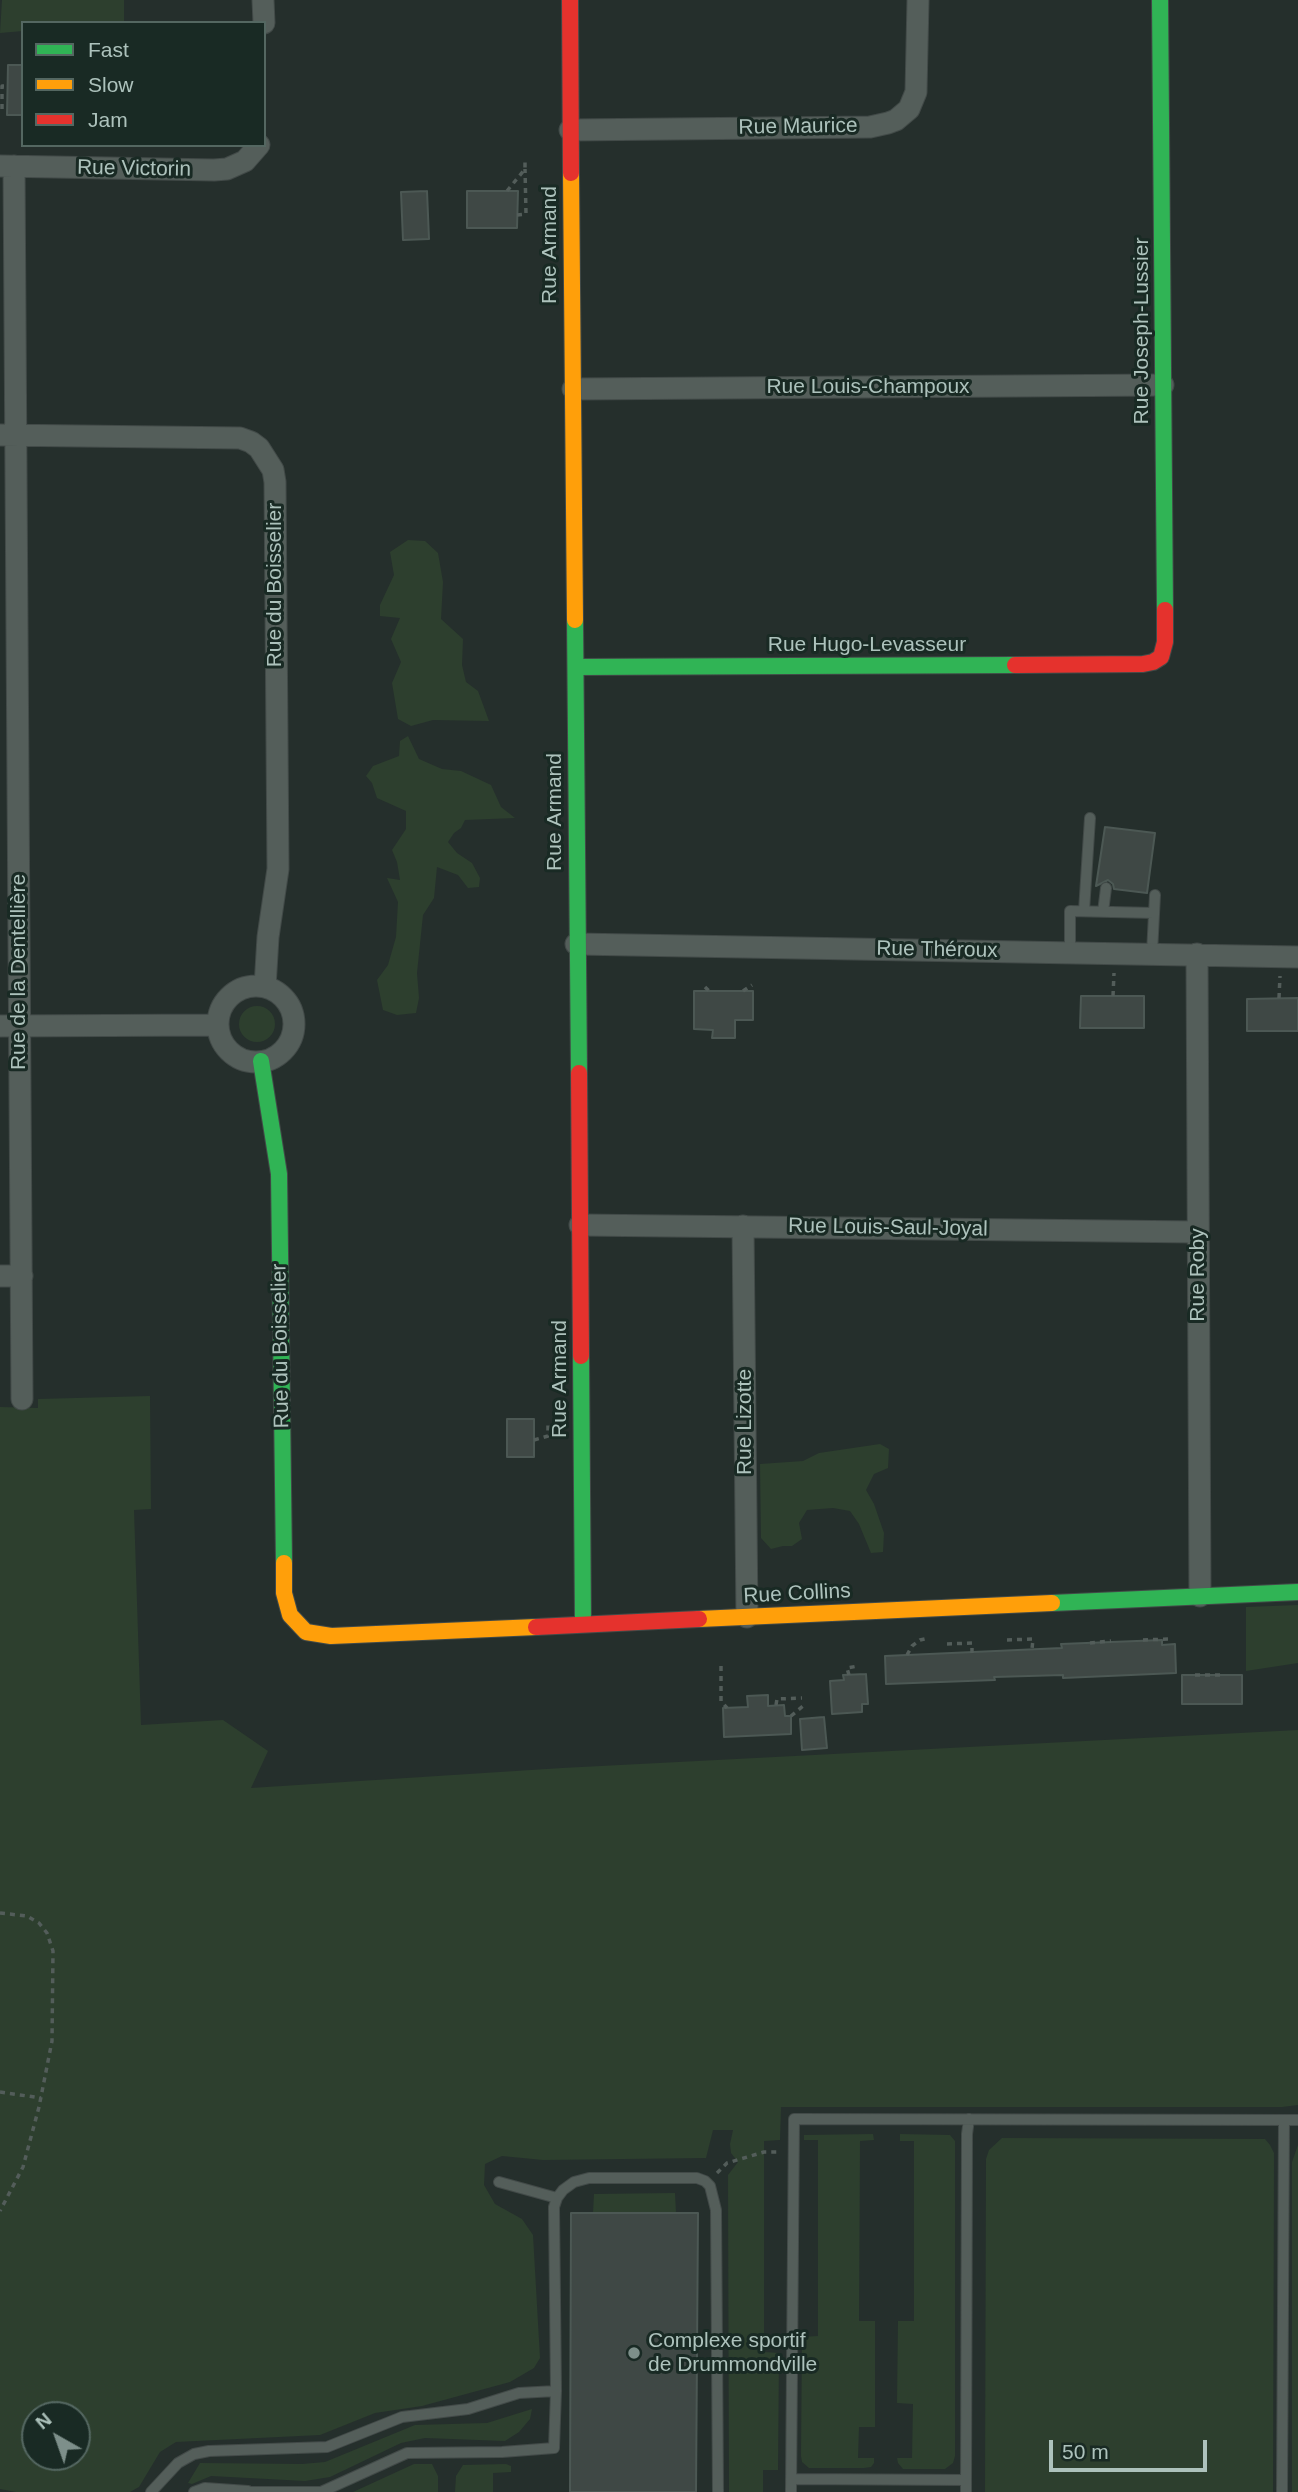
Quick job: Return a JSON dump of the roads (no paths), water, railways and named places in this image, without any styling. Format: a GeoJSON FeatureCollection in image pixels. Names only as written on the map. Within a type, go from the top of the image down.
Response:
{"type":"FeatureCollection","features":[{"type":"Feature","properties":{"kind":"street"},"geometry":{"type":"LineString","coordinates":[[263,0],[264,21]]}},
{"type":"Feature","properties":{"kind":"street","name":"Rue Armand"},"geometry":{"type":"LineString","coordinates":[[570,0],[583,1624]]}},
{"type":"Feature","properties":{"kind":"street","name":"Rue Maurice"},"geometry":{"type":"LineString","coordinates":[[570,130],[870,127],[888,123],[909,109],[916,92],[918,0]]}},
{"type":"Feature","properties":{"kind":"street","name":"Rue Joseph-Lussier"},"geometry":{"type":"LineString","coordinates":[[1157,660],[1165,647],[1160,0]]}},
{"type":"Feature","properties":{"kind":"street","name":"Rue Victorin"},"geometry":{"type":"LineString","coordinates":[[7,166],[228,169],[245,161],[256,147]]}},
{"type":"Feature","properties":{"kind":"street","name":"Rue de la Dentellière"},"geometry":{"type":"LineString","coordinates":[[7,166],[11,1276],[22,1399]]}},
{"type":"Feature","properties":{"kind":"street","name":"Rue Louis-Champoux"},"geometry":{"type":"LineString","coordinates":[[573,389],[1163,385]]}},
{"type":"Feature","properties":{"kind":"street","name":"Rue du Boisselier"},"geometry":{"type":"LineString","coordinates":[[8,435],[240,438],[259,448],[273,470],[278,869],[267,946],[265,987]]}},
{"type":"Feature","properties":{"kind":"street","name":"Rue Hugo-Levasseur"},"geometry":{"type":"LineString","coordinates":[[576,667],[1143,664],[1157,660]]}},
{"type":"Feature","properties":{"kind":"street","name":"Rue Théroux"},"geometry":{"type":"LineString","coordinates":[[576,944],[1298,957]]}},
{"type":"Feature","properties":{"kind":"street","name":"Rue Roby"},"geometry":{"type":"LineString","coordinates":[[1197,954],[1200,1597]]}},
{"type":"Feature","properties":{"kind":"street"},"geometry":{"type":"LineString","coordinates":[[245,987],[265,987],[283,997],[294,1015],[294,1026],[292,1036],[280,1053],[261,1062],[251,1061],[232,1052],[220,1035],[218,1025],[223,1006],[229,998],[245,987]]}},
{"type":"Feature","properties":{"kind":"street"},"geometry":{"type":"LineString","coordinates":[[10,1026],[218,1025]]}},
{"type":"Feature","properties":{"kind":"street","name":"Rue du Boisselier"},"geometry":{"type":"LineString","coordinates":[[261,1062],[279,1174],[284,1593],[287,1608],[300,1627]]}},
{"type":"Feature","properties":{"kind":"street","name":"Rue Louis-Saul-Joyal"},"geometry":{"type":"LineString","coordinates":[[580,1225],[1197,1232]]}},
{"type":"Feature","properties":{"kind":"street","name":"Rue Lizotte"},"geometry":{"type":"LineString","coordinates":[[743,1226],[747,1617]]}},
{"type":"Feature","properties":{"kind":"street","name":"Rue Collins"},"geometry":{"type":"LineString","coordinates":[[300,1627],[314,1635],[331,1636],[1298,1592]]}},
{"type":"Feature","properties":{"kind":"lane"},"geometry":{"type":"LineString","coordinates":[[1084,911],[1090,818]]}},
{"type":"Feature","properties":{"kind":"lane"},"geometry":{"type":"LineString","coordinates":[[1103,912],[1107,888]]}},
{"type":"Feature","properties":{"kind":"lane"},"geometry":{"type":"LineString","coordinates":[[1152,953],[1156,895]]}},
{"type":"Feature","properties":{"kind":"lane"},"geometry":{"type":"LineString","coordinates":[[1070,952],[1070,911],[1154,913]]}},
{"type":"Feature","properties":{"kind":"lane"},"geometry":{"type":"LineString","coordinates":[[791,2492],[794,2119],[1298,2120]]}},
{"type":"Feature","properties":{"kind":"lane"},"geometry":{"type":"LineString","coordinates":[[966,2492],[969,2119]]}},
{"type":"Feature","properties":{"kind":"lane"},"geometry":{"type":"LineString","coordinates":[[1282,2492],[1284,2120]]}},
{"type":"Feature","properties":{"kind":"lane"},"geometry":{"type":"LineString","coordinates":[[194,2492],[205,2488],[321,2491],[407,2453],[502,2452],[554,2448],[554,2207],[557,2198],[574,2182],[589,2178],[697,2178],[707,2184],[716,2210],[718,2492]]}},
{"type":"Feature","properties":{"kind":"lane"},"geometry":{"type":"LineString","coordinates":[[499,2182],[557,2198]]}},
{"type":"Feature","properties":{"kind":"lane"},"geometry":{"type":"LineString","coordinates":[[152,2492],[178,2463],[194,2454],[209,2451],[327,2448],[402,2417],[468,2409],[519,2393],[556,2391]]}},
{"type":"Feature","properties":{"kind":"lane"},"geometry":{"type":"LineString","coordinates":[[791,2479],[966,2480]]}},
{"type":"Feature","properties":{"kind":"place","name":"Complexe sportif de Drummondville"},"geometry":{"type":"Point","coordinates":[634,2353]}}]}
